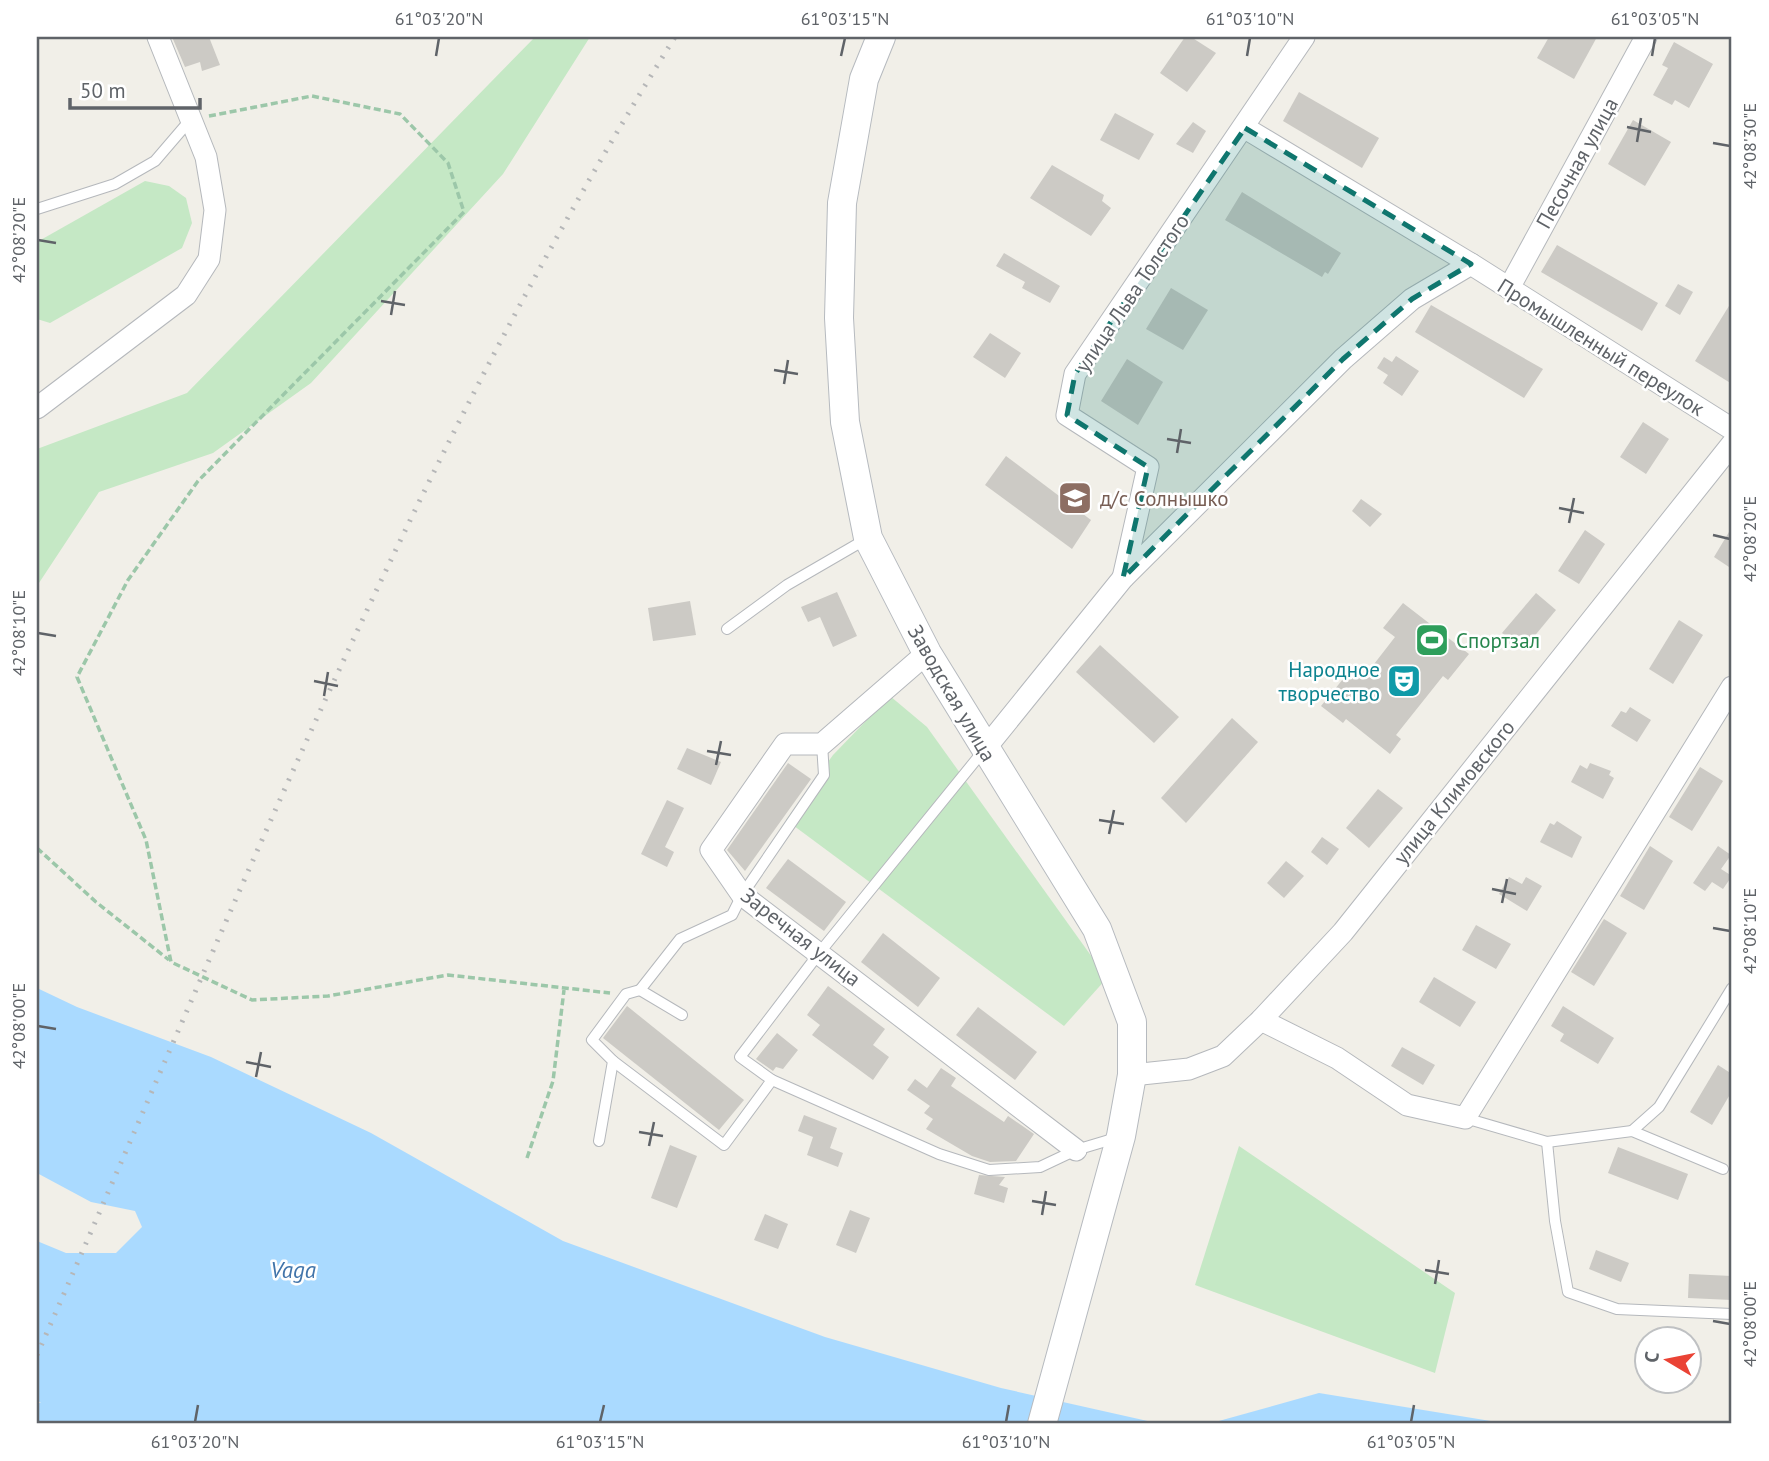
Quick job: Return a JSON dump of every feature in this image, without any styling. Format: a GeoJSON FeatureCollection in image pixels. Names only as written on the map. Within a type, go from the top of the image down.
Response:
{"type":"FeatureCollection","features":[{"type":"Feature","properties":{"kind":"main road","name":"Заводская улица"},"geometry":{"type":"LineString","coordinates":[[881,37],[864,79],[842,203],[839,318],[845,422],[867,538],[927,653],[984,750],[1097,929],[1132,1022],[1132,1075],[1121,1136],[1042,1424]]}},
{"type":"Feature","properties":{"kind":"street"},"geometry":{"type":"LineString","coordinates":[[37,408],[186,295],[209,259],[215,210],[206,157],[158,37]]}},
{"type":"Feature","properties":{"kind":"street","name":"улица Льва Толстого"},"geometry":{"type":"LineString","coordinates":[[1123,578],[1148,467],[1067,415],[1075,374],[1245,128],[1304,37]]}},
{"type":"Feature","properties":{"kind":"street","name":"Песочная улица"},"geometry":{"type":"LineString","coordinates":[[1509,288],[1646,37]]}},
{"type":"Feature","properties":{"kind":"street","name":"Промышленный переулок"},"geometry":{"type":"LineString","coordinates":[[1245,128],[1471,264],[1732,429]]}},
{"type":"Feature","properties":{"kind":"street"},"geometry":{"type":"LineString","coordinates":[[984,750],[1123,578],[1343,359],[1412,299],[1471,264]]}},
{"type":"Feature","properties":{"kind":"street","name":"улица Климовского"},"geometry":{"type":"LineString","coordinates":[[1132,1075],[1189,1069],[1223,1056],[1261,1020],[1343,932],[1732,444]]}},
{"type":"Feature","properties":{"kind":"street"},"geometry":{"type":"LineString","coordinates":[[822,744],[927,653]]}},
{"type":"Feature","properties":{"kind":"street"},"geometry":{"type":"LineString","coordinates":[[1261,1020],[1336,1058],[1407,1105],[1465,1118],[1732,687]]}},
{"type":"Feature","properties":{"kind":"street","name":"Заречная улица"},"geometry":{"type":"LineString","coordinates":[[822,744],[785,744],[711,850],[742,895],[1076,1150]]}},
{"type":"Feature","properties":{"kind":"lane"},"geometry":{"type":"LineString","coordinates":[[37,209],[115,184],[155,161],[191,119]]}},
{"type":"Feature","properties":{"kind":"lane"},"geometry":{"type":"LineString","coordinates":[[727,629],[787,585],[867,538]]}},
{"type":"Feature","properties":{"kind":"lane"},"geometry":{"type":"LineString","coordinates":[[772,1080],[724,1145],[613,1061],[592,1040],[626,994],[640,990],[680,939],[732,915],[742,895],[824,775],[822,744]]}},
{"type":"Feature","properties":{"kind":"lane"},"geometry":{"type":"LineString","coordinates":[[984,750],[820,952],[740,1057],[772,1080],[939,1154],[989,1170],[1040,1167],[1076,1150],[1121,1136]]}},
{"type":"Feature","properties":{"kind":"lane"},"geometry":{"type":"LineString","coordinates":[[1632,1131],[1658,1107],[1732,988]]}},
{"type":"Feature","properties":{"kind":"lane"},"geometry":{"type":"LineString","coordinates":[[640,990],[682,1015]]}},
{"type":"Feature","properties":{"kind":"lane"},"geometry":{"type":"LineString","coordinates":[[599,1141],[613,1061]]}},
{"type":"Feature","properties":{"kind":"lane"},"geometry":{"type":"LineString","coordinates":[[1465,1118],[1547,1142],[1632,1131],[1723,1169]]}},
{"type":"Feature","properties":{"kind":"lane"},"geometry":{"type":"LineString","coordinates":[[1547,1142],[1555,1222],[1568,1292],[1616,1309],[1732,1314]]}},
{"type":"Feature","properties":{"kind":"path"},"geometry":{"type":"LineString","coordinates":[[171,962],[146,841],[77,677],[128,580],[198,481],[464,212],[448,163],[400,114],[312,96],[191,119]]}},
{"type":"Feature","properties":{"kind":"path"},"geometry":{"type":"LineString","coordinates":[[37,848],[96,902],[171,962],[252,1000],[328,996],[448,975],[626,994]]}},
{"type":"Feature","properties":{"kind":"path"},"geometry":{"type":"LineString","coordinates":[[527,1158],[553,1081],[564,989]]}},
{"type":"Feature","properties":{"kind":"highlighted area"},"geometry":{"type":"Polygon","coordinates":[[[1245,128],[1471,264],[1412,299],[1343,359],[1123,578],[1148,467],[1067,415],[1075,374],[1245,128]]]}},
{"type":"Feature","properties":{"kind":"green space"},"geometry":{"type":"Polygon","coordinates":[[[535,37],[590,37],[503,174],[311,383],[213,453],[99,492],[37,586],[37,449],[187,393],[535,37]]]}},
{"type":"Feature","properties":{"kind":"green space"},"geometry":{"type":"Polygon","coordinates":[[[145,181],[169,186],[186,198],[192,223],[182,248],[50,323],[37,319],[37,242],[145,181]]]}},
{"type":"Feature","properties":{"kind":"green space"},"geometry":{"type":"Polygon","coordinates":[[[890,696],[927,727],[1107,978],[1064,1026],[786,820],[833,755],[890,696]]]}},
{"type":"Feature","properties":{"kind":"green space"},"geometry":{"type":"Polygon","coordinates":[[[1239,1146],[1455,1293],[1435,1373],[1195,1285],[1239,1146]]]}},
{"type":"Feature","properties":{"kind":"water","name":"Vaga"},"geometry":{"type":"Polygon","coordinates":[[[37,988],[77,1007],[211,1057],[371,1133],[563,1241],[825,1337],[1001,1388],[1161,1424],[37,1424],[37,1403],[41,1403],[37,1400],[37,1241],[66,1253],[116,1253],[142,1227],[135,1211],[91,1202],[37,1173],[37,988]]]}},
{"type":"Feature","properties":{"kind":"water"},"geometry":{"type":"Polygon","coordinates":[[[1319,1393],[1509,1424],[1208,1424],[1319,1393]]]}},
{"type":"Feature","properties":{"kind":"building"},"geometry":{"type":"Polygon","coordinates":[[[172,37],[209,37],[220,65],[202,71],[200,62],[185,67],[172,37]]]}},
{"type":"Feature","properties":{"kind":"building"},"geometry":{"type":"Polygon","coordinates":[[[1185,37],[1191,37],[1216,53],[1187,92],[1160,73],[1185,37]]]}},
{"type":"Feature","properties":{"kind":"building"},"geometry":{"type":"Polygon","coordinates":[[[1549,37],[1597,37],[1574,79],[1537,58],[1549,37]]]}},
{"type":"Feature","properties":{"kind":"building"},"geometry":{"type":"Polygon","coordinates":[[[1674,42],[1713,64],[1689,108],[1675,100],[1672,105],[1653,95],[1668,68],[1662,65],[1674,42]]]}},
{"type":"Feature","properties":{"kind":"building"},"geometry":{"type":"Polygon","coordinates":[[[1299,92],[1379,138],[1362,168],[1283,121],[1299,92]]]}},
{"type":"Feature","properties":{"kind":"building"},"geometry":{"type":"Polygon","coordinates":[[[1115,113],[1154,134],[1139,160],[1100,140],[1115,113]]]}},
{"type":"Feature","properties":{"kind":"building"},"geometry":{"type":"Polygon","coordinates":[[[1633,120],[1671,142],[1645,186],[1608,164],[1633,120]]]}},
{"type":"Feature","properties":{"kind":"building"},"geometry":{"type":"Polygon","coordinates":[[[1193,122],[1206,131],[1193,153],[1176,144],[1193,122]]]}},
{"type":"Feature","properties":{"kind":"building"},"geometry":{"type":"Polygon","coordinates":[[[1052,165],[1104,195],[1102,201],[1111,208],[1091,236],[1030,198],[1052,165]]]}},
{"type":"Feature","properties":{"kind":"building"},"geometry":{"type":"Polygon","coordinates":[[[1242,192],[1341,253],[1328,274],[1325,272],[1322,277],[1225,220],[1242,192]]]}},
{"type":"Feature","properties":{"kind":"building"},"geometry":{"type":"Polygon","coordinates":[[[1557,245],[1658,303],[1642,331],[1541,272],[1557,245]]]}},
{"type":"Feature","properties":{"kind":"building"},"geometry":{"type":"Polygon","coordinates":[[[1004,253],[1060,286],[1050,303],[1022,288],[1025,282],[996,266],[1004,253]]]}},
{"type":"Feature","properties":{"kind":"building"},"geometry":{"type":"Polygon","coordinates":[[[1678,284],[1693,292],[1680,315],[1665,306],[1678,284]]]}},
{"type":"Feature","properties":{"kind":"building"},"geometry":{"type":"Polygon","coordinates":[[[1171,288],[1208,310],[1183,350],[1146,329],[1171,288]]]}},
{"type":"Feature","properties":{"kind":"building"},"geometry":{"type":"Polygon","coordinates":[[[1732,301],[1732,384],[1695,361],[1732,301]]]}},
{"type":"Feature","properties":{"kind":"building"},"geometry":{"type":"Polygon","coordinates":[[[1431,305],[1543,369],[1524,398],[1415,332],[1431,305]]]}},
{"type":"Feature","properties":{"kind":"building"},"geometry":{"type":"Polygon","coordinates":[[[990,333],[1021,353],[1005,378],[973,357],[990,333]]]}},
{"type":"Feature","properties":{"kind":"building"},"geometry":{"type":"Polygon","coordinates":[[[1396,356],[1419,371],[1402,396],[1383,383],[1388,375],[1377,368],[1384,357],[1392,362],[1396,356]]]}},
{"type":"Feature","properties":{"kind":"building"},"geometry":{"type":"Polygon","coordinates":[[[1127,359],[1163,382],[1138,425],[1101,401],[1127,359]]]}},
{"type":"Feature","properties":{"kind":"building"},"geometry":{"type":"Polygon","coordinates":[[[1643,422],[1669,439],[1646,474],[1620,457],[1643,422]]]}},
{"type":"Feature","properties":{"kind":"building"},"geometry":{"type":"Polygon","coordinates":[[[1006,456],[1091,520],[1072,549],[985,485],[1006,456]]]}},
{"type":"Feature","properties":{"kind":"building"},"geometry":{"type":"Polygon","coordinates":[[[1361,499],[1382,514],[1370,527],[1352,511],[1361,499]]]}},
{"type":"Feature","properties":{"kind":"building"},"geometry":{"type":"Polygon","coordinates":[[[1732,527],[1732,569],[1714,557],[1732,527]]]}},
{"type":"Feature","properties":{"kind":"building"},"geometry":{"type":"Polygon","coordinates":[[[1585,530],[1605,544],[1579,584],[1558,571],[1585,530]]]}},
{"type":"Feature","properties":{"kind":"building"},"geometry":{"type":"Polygon","coordinates":[[[837,592],[857,636],[833,647],[820,617],[808,622],[801,607],[837,592]]]}},
{"type":"Feature","properties":{"kind":"building"},"geometry":{"type":"Polygon","coordinates":[[[1536,593],[1556,610],[1523,650],[1502,633],[1536,593]]]}},
{"type":"Feature","properties":{"kind":"building"},"geometry":{"type":"Polygon","coordinates":[[[690,601],[696,635],[653,641],[648,608],[690,601]]]}},
{"type":"Feature","properties":{"kind":"building"},"geometry":{"type":"Polygon","coordinates":[[[1403,603],[1469,654],[1448,680],[1443,676],[1396,735],[1401,739],[1390,754],[1346,719],[1343,723],[1321,706],[1352,668],[1364,677],[1395,637],[1383,628],[1403,603]]]}},
{"type":"Feature","properties":{"kind":"building"},"geometry":{"type":"Polygon","coordinates":[[[1679,620],[1703,635],[1673,684],[1649,669],[1679,620]]]}},
{"type":"Feature","properties":{"kind":"building"},"geometry":{"type":"Polygon","coordinates":[[[1100,645],[1179,717],[1154,743],[1076,672],[1100,645]]]}},
{"type":"Feature","properties":{"kind":"building"},"geometry":{"type":"Polygon","coordinates":[[[1630,707],[1651,720],[1637,742],[1611,726],[1621,711],[1626,713],[1630,707]]]}},
{"type":"Feature","properties":{"kind":"building"},"geometry":{"type":"Polygon","coordinates":[[[1232,718],[1258,742],[1186,823],[1161,798],[1232,718]]]}},
{"type":"Feature","properties":{"kind":"building"},"geometry":{"type":"Polygon","coordinates":[[[687,748],[721,762],[711,785],[677,769],[687,748]]]}},
{"type":"Feature","properties":{"kind":"building"},"geometry":{"type":"Polygon","coordinates":[[[788,763],[811,779],[745,871],[727,850],[788,763]]]}},
{"type":"Feature","properties":{"kind":"building"},"geometry":{"type":"Polygon","coordinates":[[[1590,763],[1611,771],[1609,775],[1614,778],[1603,799],[1571,782],[1580,765],[1587,769],[1590,763]]]}},
{"type":"Feature","properties":{"kind":"building"},"geometry":{"type":"Polygon","coordinates":[[[1700,767],[1723,781],[1692,831],[1669,817],[1700,767]]]}},
{"type":"Feature","properties":{"kind":"building"},"geometry":{"type":"Polygon","coordinates":[[[1378,789],[1403,808],[1369,848],[1346,828],[1378,789]]]}},
{"type":"Feature","properties":{"kind":"building"},"geometry":{"type":"Polygon","coordinates":[[[667,800],[684,808],[665,847],[674,852],[667,867],[641,854],[667,800]]]}},
{"type":"Feature","properties":{"kind":"building"},"geometry":{"type":"Polygon","coordinates":[[[1557,821],[1582,837],[1572,858],[1540,842],[1550,823],[1554,825],[1557,821]]]}},
{"type":"Feature","properties":{"kind":"building"},"geometry":{"type":"Polygon","coordinates":[[[1322,837],[1339,849],[1327,865],[1311,852],[1322,837]]]}},
{"type":"Feature","properties":{"kind":"building"},"geometry":{"type":"Polygon","coordinates":[[[1650,846],[1673,861],[1644,910],[1620,896],[1650,846]]]}},
{"type":"Feature","properties":{"kind":"building"},"geometry":{"type":"Polygon","coordinates":[[[1718,846],[1731,855],[1721,869],[1732,876],[1723,889],[1712,882],[1705,891],[1693,883],[1718,846]]]}},
{"type":"Feature","properties":{"kind":"building"},"geometry":{"type":"Polygon","coordinates":[[[788,859],[846,902],[824,931],[766,888],[788,859]]]}},
{"type":"Feature","properties":{"kind":"building"},"geometry":{"type":"Polygon","coordinates":[[[1286,861],[1304,876],[1284,898],[1267,883],[1286,861]]]}},
{"type":"Feature","properties":{"kind":"building"},"geometry":{"type":"Polygon","coordinates":[[[1509,877],[1522,884],[1526,877],[1542,886],[1527,911],[1499,894],[1509,877]]]}},
{"type":"Feature","properties":{"kind":"building"},"geometry":{"type":"Polygon","coordinates":[[[1604,919],[1627,933],[1594,986],[1571,972],[1604,919]]]}},
{"type":"Feature","properties":{"kind":"building"},"geometry":{"type":"Polygon","coordinates":[[[1476,925],[1511,944],[1496,969],[1462,950],[1476,925]]]}},
{"type":"Feature","properties":{"kind":"building"},"geometry":{"type":"Polygon","coordinates":[[[883,933],[940,978],[918,1007],[861,962],[883,933]]]}},
{"type":"Feature","properties":{"kind":"building"},"geometry":{"type":"Polygon","coordinates":[[[1434,977],[1476,1002],[1460,1027],[1419,1002],[1434,977]]]}},
{"type":"Feature","properties":{"kind":"building"},"geometry":{"type":"Polygon","coordinates":[[[828,986],[885,1029],[873,1045],[889,1057],[873,1080],[812,1035],[820,1025],[807,1015],[828,986]]]}},
{"type":"Feature","properties":{"kind":"building"},"geometry":{"type":"Polygon","coordinates":[[[627,1006],[744,1100],[719,1130],[603,1038],[627,1006]]]}},
{"type":"Feature","properties":{"kind":"building"},"geometry":{"type":"Polygon","coordinates":[[[1563,1006],[1614,1038],[1598,1064],[1560,1041],[1564,1034],[1551,1026],[1563,1006]]]}},
{"type":"Feature","properties":{"kind":"building"},"geometry":{"type":"Polygon","coordinates":[[[978,1007],[1037,1052],[1015,1080],[956,1035],[978,1007]]]}},
{"type":"Feature","properties":{"kind":"building"},"geometry":{"type":"Polygon","coordinates":[[[777,1033],[798,1050],[783,1069],[776,1067],[773,1071],[756,1059],[777,1033]]]}},
{"type":"Feature","properties":{"kind":"building"},"geometry":{"type":"Polygon","coordinates":[[[1402,1047],[1435,1065],[1423,1085],[1391,1066],[1402,1047]]]}},
{"type":"Feature","properties":{"kind":"building"},"geometry":{"type":"Polygon","coordinates":[[[1718,1065],[1732,1074],[1732,1091],[1712,1125],[1690,1112],[1718,1065]]]}},
{"type":"Feature","properties":{"kind":"building"},"geometry":{"type":"Polygon","coordinates":[[[941,1068],[956,1078],[951,1086],[1004,1122],[1008,1116],[1034,1134],[1016,1161],[990,1162],[972,1156],[926,1129],[933,1119],[924,1113],[930,1106],[907,1090],[915,1079],[927,1088],[941,1068]]]}},
{"type":"Feature","properties":{"kind":"building"},"geometry":{"type":"Polygon","coordinates":[[[804,1115],[837,1128],[830,1148],[843,1153],[838,1167],[807,1155],[813,1137],[798,1131],[804,1115]]]}},
{"type":"Feature","properties":{"kind":"building"},"geometry":{"type":"Polygon","coordinates":[[[670,1145],[697,1156],[677,1208],[651,1198],[670,1145]]]}},
{"type":"Feature","properties":{"kind":"building"},"geometry":{"type":"Polygon","coordinates":[[[1618,1147],[1688,1174],[1678,1200],[1608,1173],[1618,1147]]]}},
{"type":"Feature","properties":{"kind":"building"},"geometry":{"type":"Polygon","coordinates":[[[979,1175],[1005,1177],[999,1185],[1008,1188],[1004,1203],[974,1194],[979,1175]]]}},
{"type":"Feature","properties":{"kind":"building"},"geometry":{"type":"Polygon","coordinates":[[[850,1210],[870,1218],[856,1253],[836,1245],[850,1210]]]}},
{"type":"Feature","properties":{"kind":"building"},"geometry":{"type":"Polygon","coordinates":[[[765,1214],[788,1224],[778,1249],[754,1240],[765,1214]]]}},
{"type":"Feature","properties":{"kind":"building"},"geometry":{"type":"Polygon","coordinates":[[[1596,1250],[1629,1263],[1621,1282],[1589,1269],[1596,1250]]]}},
{"type":"Feature","properties":{"kind":"building"},"geometry":{"type":"Polygon","coordinates":[[[1689,1274],[1732,1276],[1732,1300],[1688,1298],[1689,1274]]]}},
{"type":"Feature","properties":{"kind":"railway"},"geometry":{"type":"LineString","coordinates":[[37,1355],[257,851],[411,518],[494,354],[582,193],[675,37]]}},
{"type":"Feature","properties":{"kind":"place","name":"д/с Солнышко"},"geometry":{"type":"Point","coordinates":[1075,498]}},
{"type":"Feature","properties":{"kind":"place","name":"Спортзал"},"geometry":{"type":"Point","coordinates":[1432,640]}},
{"type":"Feature","properties":{"kind":"place","name":"Народное творчество"},"geometry":{"type":"Point","coordinates":[1404,681]}}]}
